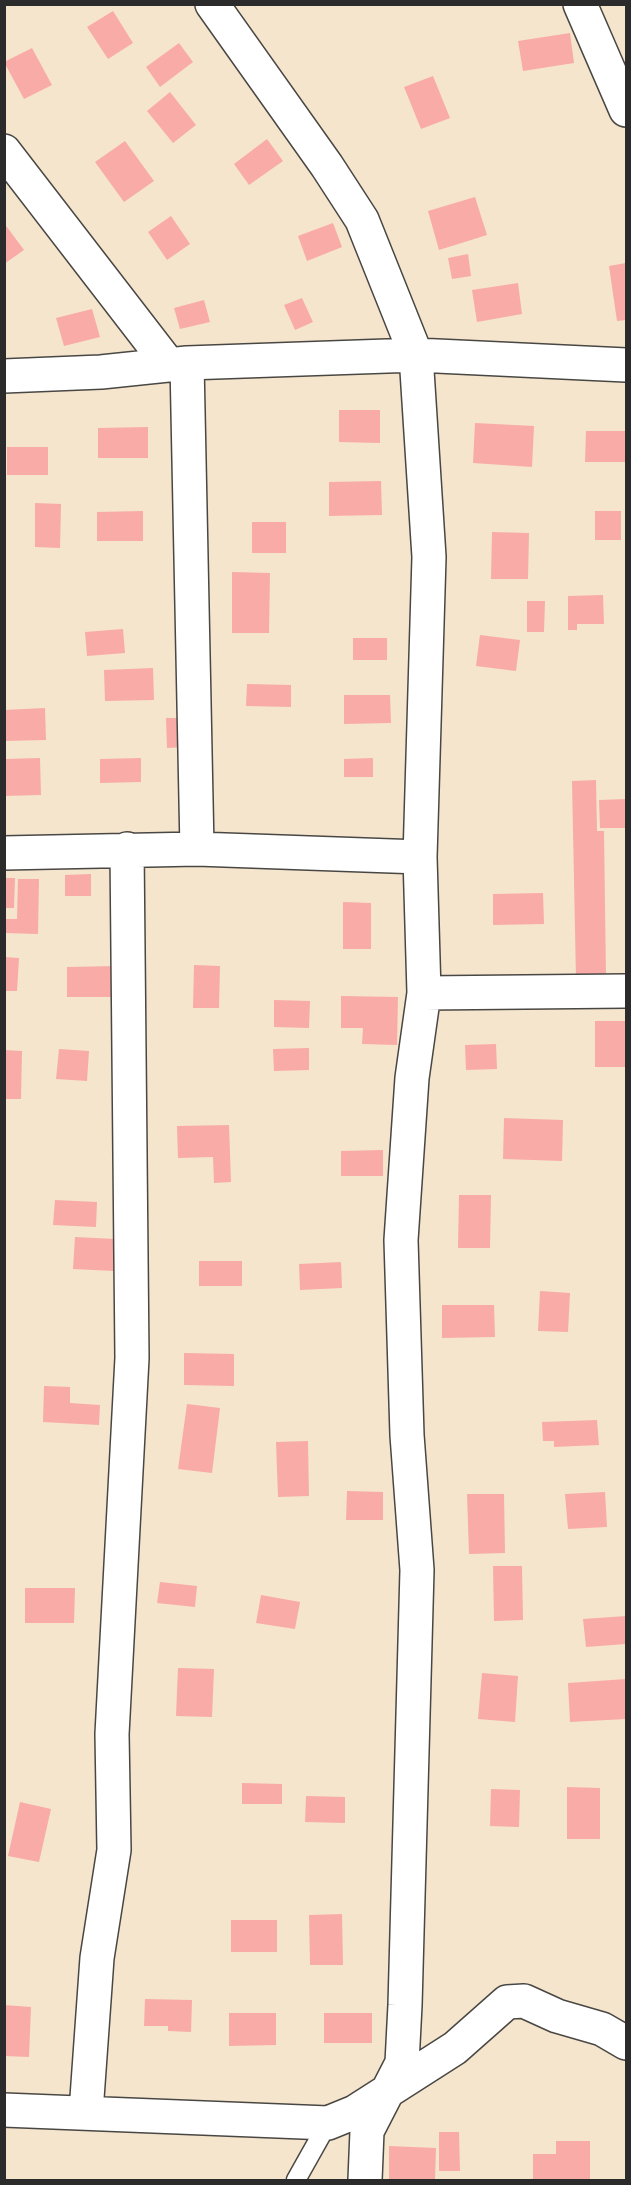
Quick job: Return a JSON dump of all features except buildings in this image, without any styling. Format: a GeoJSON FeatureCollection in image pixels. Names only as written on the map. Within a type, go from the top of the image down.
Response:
{"type":"FeatureCollection","features":[{"type":"Feature","properties":{"kind":"street"},"geometry":{"type":"LineString","coordinates":[[212,4],[327,166],[362,220],[416,355],[429,557],[420,856],[424,993],[412,1078],[401,1240],[407,1435],[417,1570],[405,2005],[402,2063],[367,2132],[365,2181]]}},
{"type":"Feature","properties":{"kind":"street"},"geometry":{"type":"LineString","coordinates":[[580,4],[627,110]]}},
{"type":"Feature","properties":{"kind":"street"},"geometry":{"type":"LineString","coordinates":[[4,151],[178,364],[197,849]]}},
{"type":"Feature","properties":{"kind":"street"},"geometry":{"type":"LineString","coordinates":[[4,376],[101,372],[178,364],[416,355],[627,365]]}},
{"type":"Feature","properties":{"kind":"street"},"geometry":{"type":"LineString","coordinates":[[86,2112],[97,1958],[114,1850],[112,1734],[132,1358],[128,849]]}},
{"type":"Feature","properties":{"kind":"street"},"geometry":{"type":"LineString","coordinates":[[4,853],[197,849],[420,856]]}},
{"type":"Feature","properties":{"kind":"street"},"geometry":{"type":"LineString","coordinates":[[424,993],[627,991]]}},
{"type":"Feature","properties":{"kind":"street"},"geometry":{"type":"LineString","coordinates":[[4,2110],[328,2123],[355,2112],[455,2048],[507,2002],[524,2001],[557,2016],[602,2029],[627,2043]]}},
{"type":"Feature","properties":{"kind":"lane"},"geometry":{"type":"LineString","coordinates":[[296,2181],[328,2123]]}}]}
